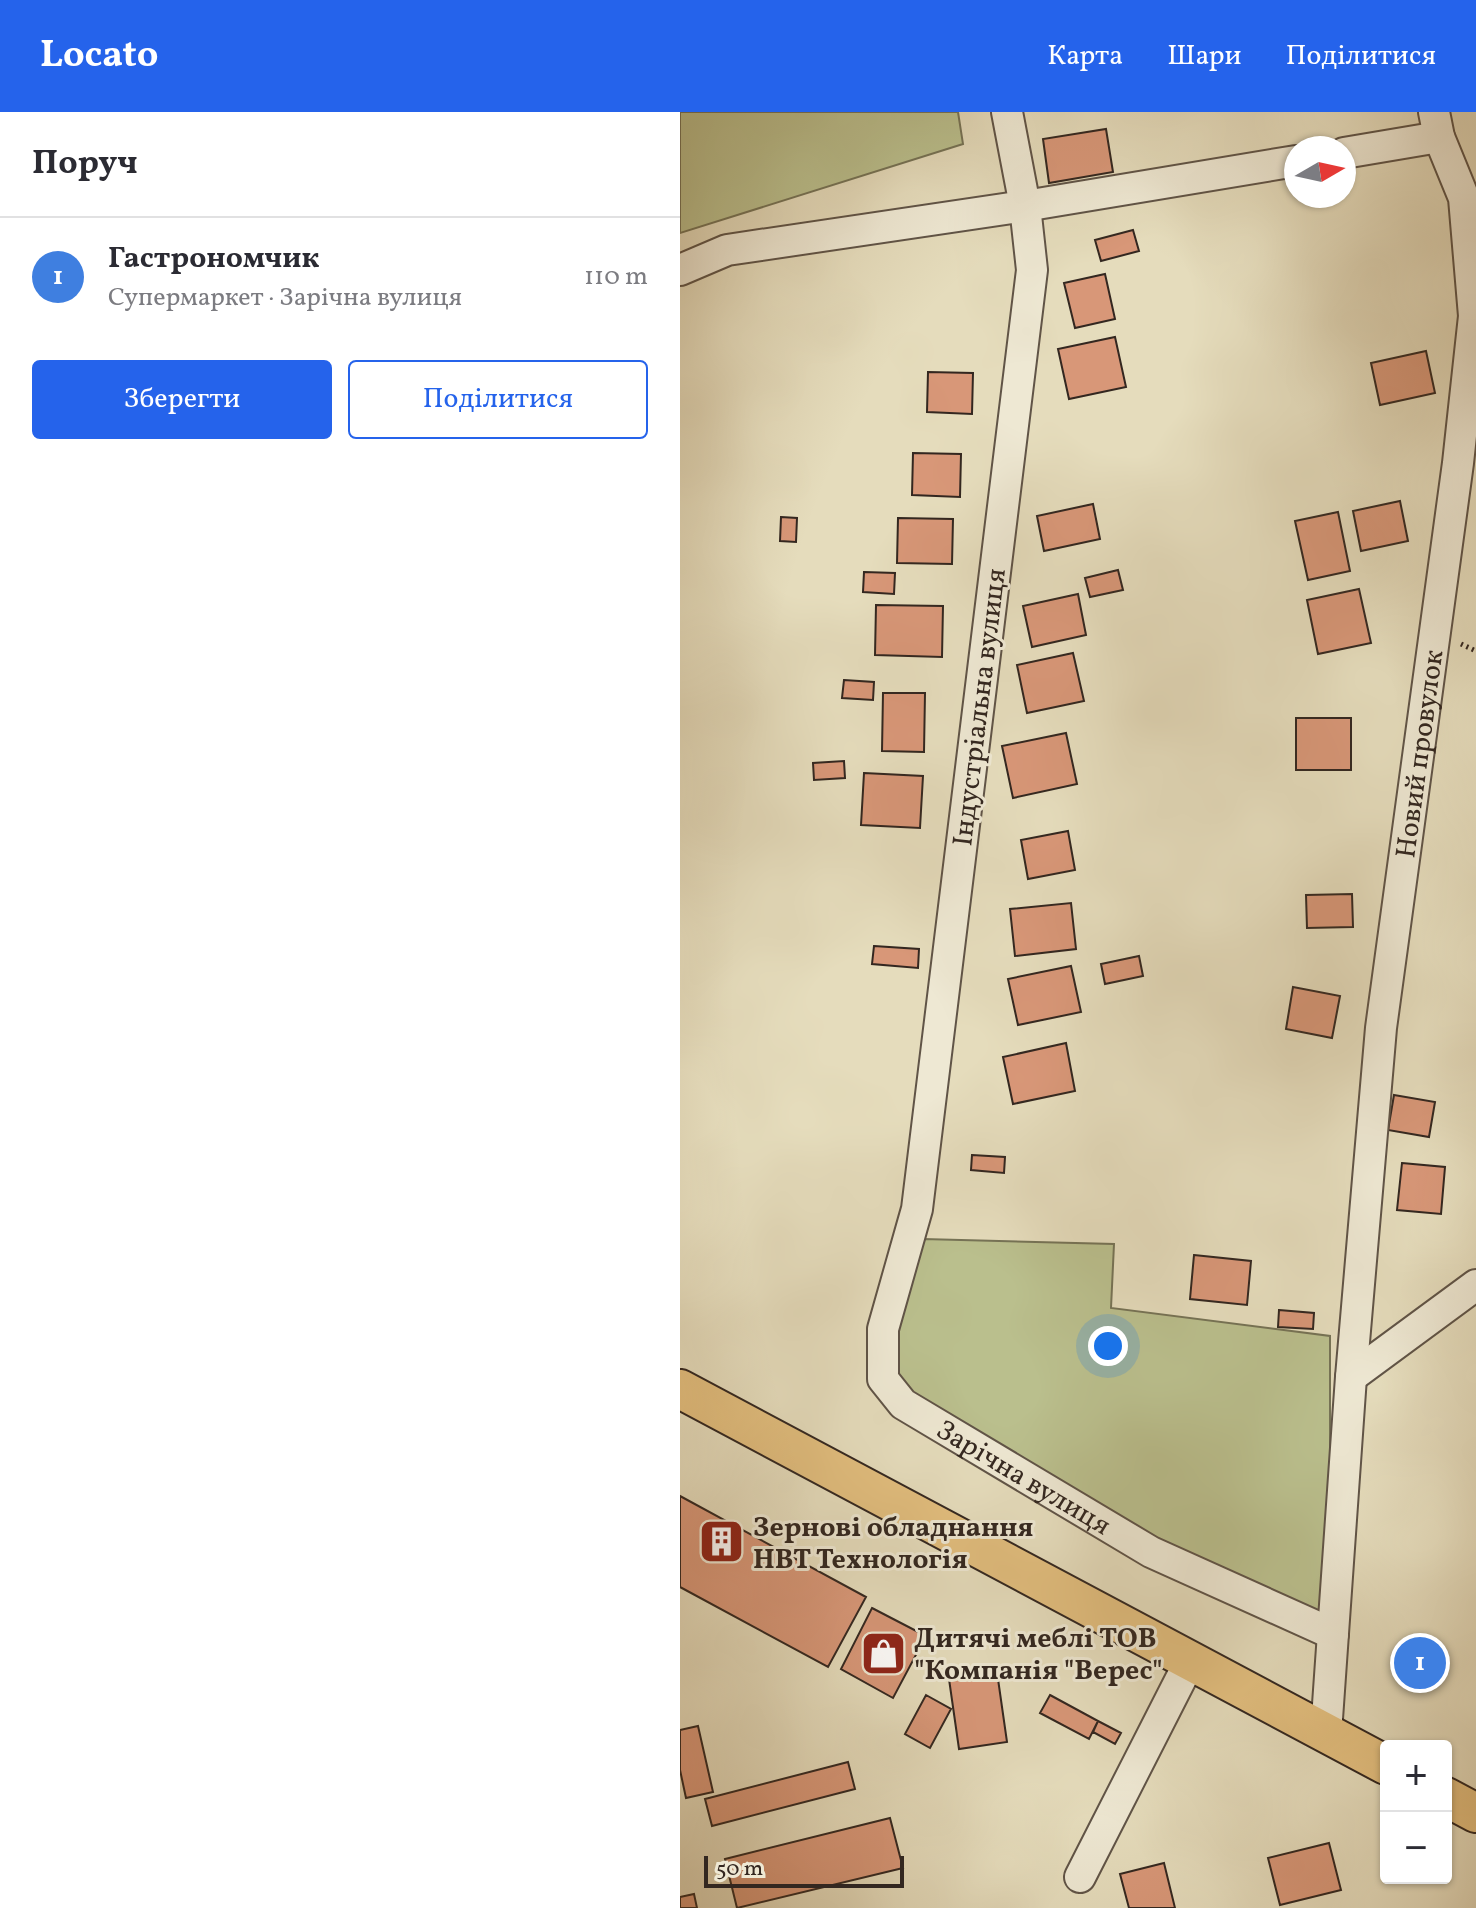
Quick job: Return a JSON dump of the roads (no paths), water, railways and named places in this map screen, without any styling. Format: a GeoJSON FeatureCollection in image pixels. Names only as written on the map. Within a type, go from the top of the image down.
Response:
{"type":"FeatureCollection","features":[{"type":"Feature","properties":{"kind":"main road"},"geometry":{"type":"LineString","coordinates":[[680,1389],[1380,1762]]}},
{"type":"Feature","properties":{"kind":"main road"},"geometry":{"type":"LineString","coordinates":[[1452,1800],[1476,1813]]}},
{"type":"Feature","properties":{"kind":"street"},"geometry":{"type":"LineString","coordinates":[[1007,112],[1025,206]]}},
{"type":"Feature","properties":{"kind":"street"},"geometry":{"type":"LineString","coordinates":[[1356,149],[1436,125]]}},
{"type":"Feature","properties":{"kind":"street","name":"Новий провулок"},"geometry":{"type":"LineString","coordinates":[[1326,1733],[1351,1377],[1381,1028],[1456,478],[1474,316],[1464,198],[1436,125]]}},
{"type":"Feature","properties":{"kind":"street"},"geometry":{"type":"LineString","coordinates":[[680,270],[727,250],[1025,206],[1284,163]]}},
{"type":"Feature","properties":{"kind":"street","name":"Індустріальна вулиця"},"geometry":{"type":"LineString","coordinates":[[917,1209],[1032,270],[1025,206]]}},
{"type":"Feature","properties":{"kind":"street","name":"Зарічна вулиця"},"geometry":{"type":"LineString","coordinates":[[917,1209],[883,1329],[883,1379],[903,1404],[1151,1552],[1333,1634]]}},
{"type":"Feature","properties":{"kind":"street"},"geometry":{"type":"LineString","coordinates":[[1351,1377],[1476,1285]]}},
{"type":"Feature","properties":{"kind":"street"},"geometry":{"type":"LineString","coordinates":[[1080,1877],[1190,1661]]}},
{"type":"Feature","properties":{"kind":"place","name":"Зернові обладнання НВТ Технологія"},"geometry":{"type":"Point","coordinates":[722,1542]}},
{"type":"Feature","properties":{"kind":"place","name":"Дитячі меблі ТОВ \"Компанія \"Верес\""},"geometry":{"type":"Point","coordinates":[883,1653]}},
{"type":"Feature","properties":{"kind":"place","name":"Гастрономчик"},"geometry":{"type":"Point","coordinates":[1420,1663]}}]}
